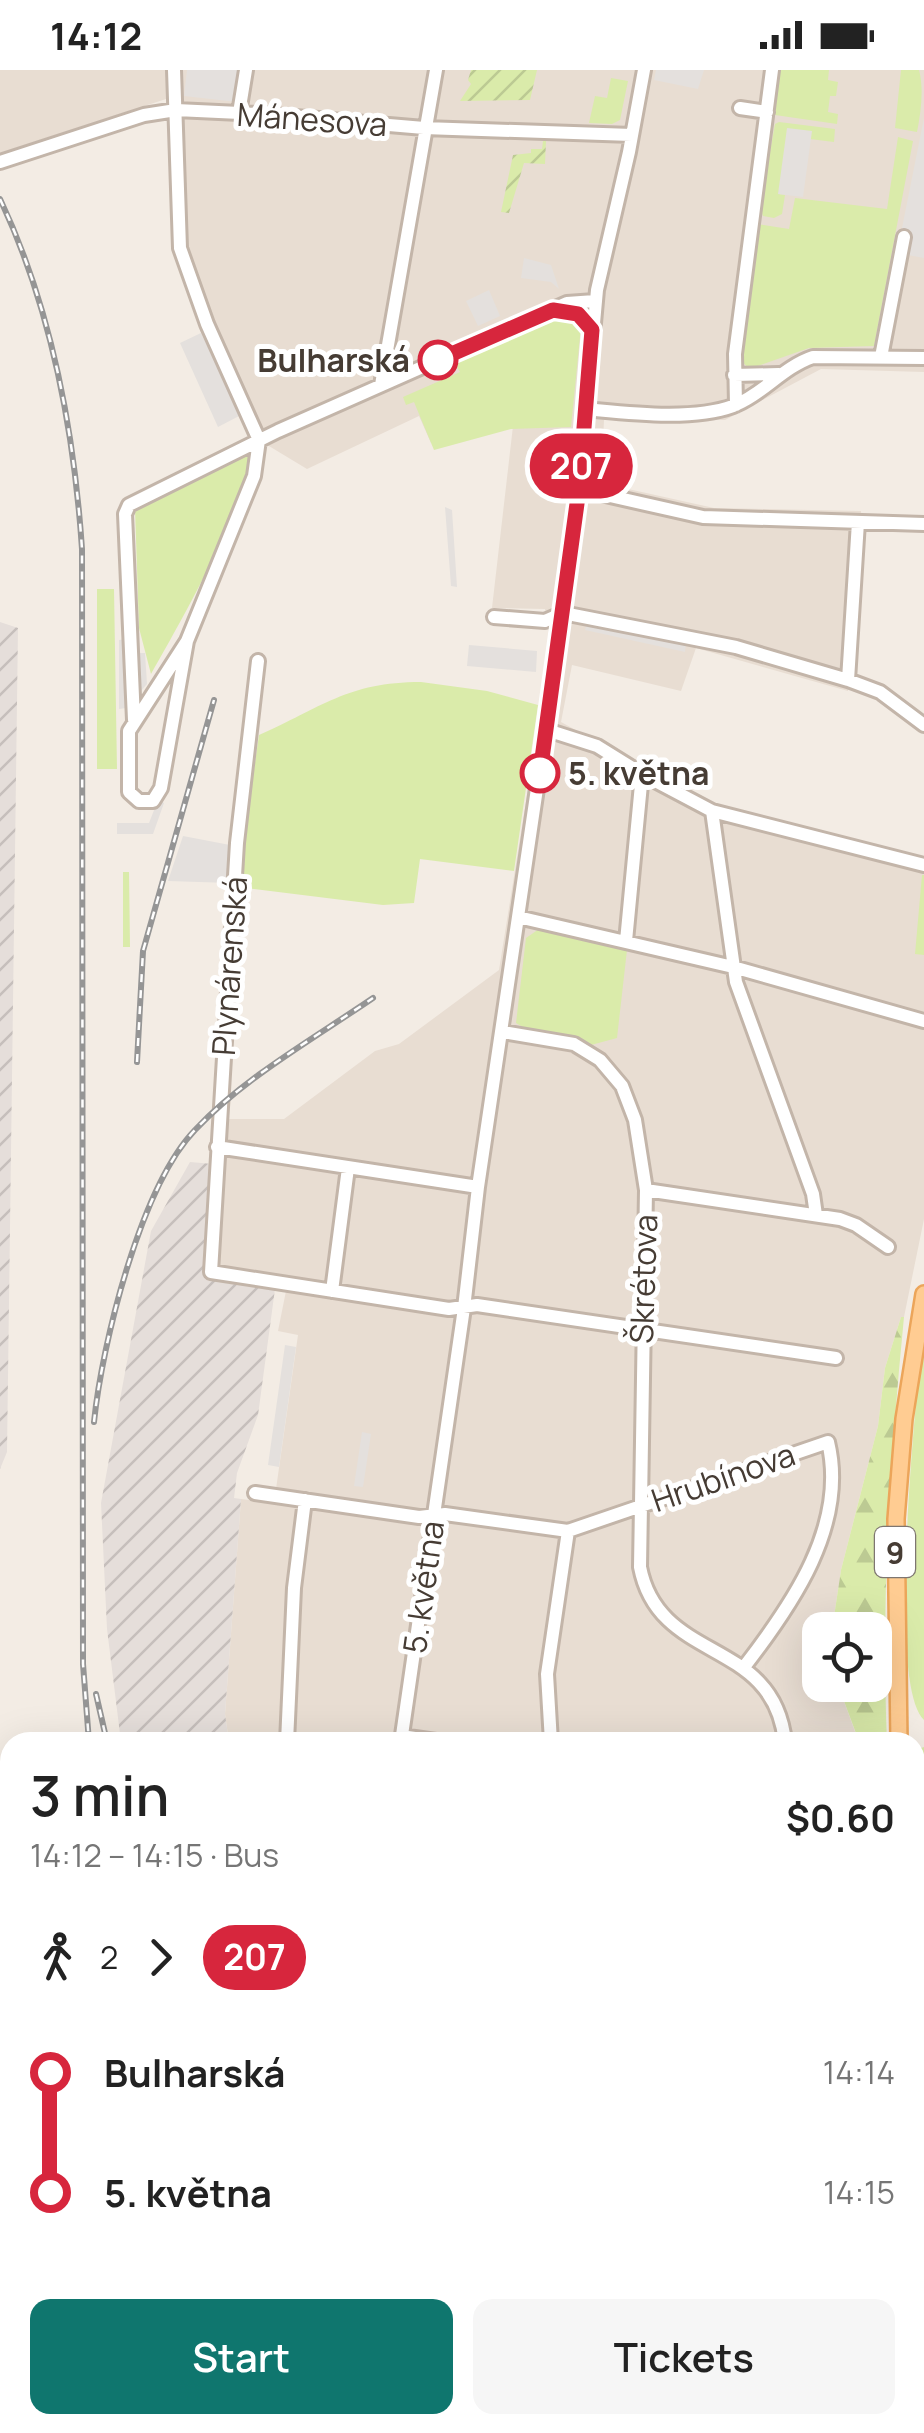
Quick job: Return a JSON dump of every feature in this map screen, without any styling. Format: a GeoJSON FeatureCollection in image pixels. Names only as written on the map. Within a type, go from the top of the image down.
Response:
{"type":"FeatureCollection","features":[{"type":"Feature","properties":{"kind":"main road","name":"9"},"geometry":{"type":"LineString","coordinates":[[899,1732],[896,1519],[904,1419],[924,1294]]}},
{"type":"Feature","properties":{"kind":"street"},"geometry":{"type":"LineString","coordinates":[[174,70],[180,248],[207,324],[259,440],[254,476],[188,642],[161,788],[158,796],[147,803],[132,797],[126,785],[128,744],[134,720],[125,514],[129,505],[259,440],[381,385],[553,310],[596,296]]}},
{"type":"Feature","properties":{"kind":"street"},"geometry":{"type":"LineString","coordinates":[[239,113],[246,70]]}},
{"type":"Feature","properties":{"kind":"street"},"geometry":{"type":"LineString","coordinates":[[381,385],[436,70]]}},
{"type":"Feature","properties":{"kind":"street","name":"5. května"},"geometry":{"type":"LineString","coordinates":[[402,1732],[563,613],[579,489],[596,296],[644,70]]}},
{"type":"Feature","properties":{"kind":"street"},"geometry":{"type":"LineString","coordinates":[[736,405],[734,375],[772,70]]}},
{"type":"Feature","properties":{"kind":"street"},"geometry":{"type":"LineString","coordinates":[[740,108],[767,112]]}},
{"type":"Feature","properties":{"kind":"street","name":"Mánesova"},"geometry":{"type":"LineString","coordinates":[[0,162],[144,115],[176,110],[424,128],[632,135]]}},
{"type":"Feature","properties":{"kind":"street"},"geometry":{"type":"LineString","coordinates":[[881,357],[904,237]]}},
{"type":"Feature","properties":{"kind":"street"},"geometry":{"type":"LineString","coordinates":[[553,310],[578,314],[592,330]]}},
{"type":"Feature","properties":{"kind":"street"},"geometry":{"type":"LineString","coordinates":[[585,410],[668,414],[736,405],[813,357],[924,358]]}},
{"type":"Feature","properties":{"kind":"street"},"geometry":{"type":"LineString","coordinates":[[734,375],[782,374]]}},
{"type":"Feature","properties":{"kind":"street"},"geometry":{"type":"LineString","coordinates":[[579,489],[702,517],[924,524]]}},
{"type":"Feature","properties":{"kind":"street"},"geometry":{"type":"LineString","coordinates":[[848,680],[858,522]]}},
{"type":"Feature","properties":{"kind":"street"},"geometry":{"type":"LineString","coordinates":[[494,616],[545,621],[563,613],[736,647],[880,692],[924,725]]}},
{"type":"Feature","properties":{"kind":"street"},"geometry":{"type":"LineString","coordinates":[[134,720],[188,642]]}},
{"type":"Feature","properties":{"kind":"street","name":"Plynárenská"},"geometry":{"type":"LineString","coordinates":[[258,662],[237,843],[211,1272],[332,1291]]}},
{"type":"Feature","properties":{"kind":"street"},"geometry":{"type":"LineString","coordinates":[[546,730],[597,746],[712,811],[924,865]]}},
{"type":"Feature","properties":{"kind":"street"},"geometry":{"type":"LineString","coordinates":[[626,941],[642,774]]}},
{"type":"Feature","properties":{"kind":"street"},"geometry":{"type":"LineString","coordinates":[[712,811],[732,967],[816,1215]]}},
{"type":"Feature","properties":{"kind":"street"},"geometry":{"type":"LineString","coordinates":[[518,917],[732,967],[924,1021]]}},
{"type":"Feature","properties":{"kind":"street","name":"Škrétova"},"geometry":{"type":"LineString","coordinates":[[503,1032],[574,1044],[600,1060],[622,1086],[635,1120],[646,1190],[641,1330],[643,1585],[654,1608],[675,1628],[744,1667]]}},
{"type":"Feature","properties":{"kind":"street"},"geometry":{"type":"LineString","coordinates":[[217,1147],[478,1187]]}},
{"type":"Feature","properties":{"kind":"street"},"geometry":{"type":"LineString","coordinates":[[348,1168],[332,1291],[449,1309],[477,1306],[836,1358]]}},
{"type":"Feature","properties":{"kind":"street"},"geometry":{"type":"LineString","coordinates":[[646,1190],[816,1215],[856,1225],[888,1246]]}},
{"type":"Feature","properties":{"kind":"street","name":"Hrubínova"},"geometry":{"type":"LineString","coordinates":[[254,1493],[419,1516],[568,1531],[828,1442],[834,1466],[818,1544],[790,1607],[744,1667]]}},
{"type":"Feature","properties":{"kind":"street"},"geometry":{"type":"LineString","coordinates":[[287,1732],[294,1588],[304,1500]]}},
{"type":"Feature","properties":{"kind":"street"},"geometry":{"type":"LineString","coordinates":[[549,1732],[546,1674],[568,1531]]}},
{"type":"Feature","properties":{"kind":"street"},"geometry":{"type":"LineString","coordinates":[[744,1667],[770,1698],[782,1732]]}},
{"type":"Feature","properties":{"kind":"shaded area"},"geometry":{"type":"Polygon","coordinates":[[[0,70],[924,70],[924,372],[821,369],[725,420],[604,420],[601,483],[714,508],[861,511],[848,691],[696,648],[681,691],[572,665],[561,722],[713,805],[924,869],[924,1219],[904,1317],[885,1368],[878,1426],[841,1570],[835,1612],[802,1612],[802,1702],[844,1702],[855,1732],[228,1732],[225,1714],[241,1499],[274,1503],[298,1335],[278,1331],[286,1291],[216,1282],[227,1119],[284,1119],[375,1051],[399,1044],[499,970],[551,645],[545,609],[492,608],[513,426],[431,443],[419,416],[307,469],[252,434],[172,251],[166,99],[0,153],[0,70]]]}},
{"type":"Feature","properties":{"kind":"shaded area"},"geometry":{"type":"Polygon","coordinates":[[[187,70],[241,70],[237,102],[184,96],[187,70]]]}},
{"type":"Feature","properties":{"kind":"shaded area"},"geometry":{"type":"Polygon","coordinates":[[[656,70],[704,70],[698,89],[654,80],[656,70]]]}},
{"type":"Feature","properties":{"kind":"shaded area"},"geometry":{"type":"Polygon","coordinates":[[[924,118],[924,258],[897,253],[924,118]]]}},
{"type":"Feature","properties":{"kind":"shaded area"},"geometry":{"type":"Polygon","coordinates":[[[787,128],[812,131],[803,197],[778,194],[787,128]]]}},
{"type":"Feature","properties":{"kind":"shaded area"},"geometry":{"type":"Polygon","coordinates":[[[524,258],[551,265],[559,289],[551,282],[521,278],[524,258]]]}},
{"type":"Feature","properties":{"kind":"shaded area"},"geometry":{"type":"Polygon","coordinates":[[[489,290],[500,316],[478,326],[466,301],[489,290]]]}},
{"type":"Feature","properties":{"kind":"shaded area"},"geometry":{"type":"Polygon","coordinates":[[[201,333],[241,415],[218,427],[180,343],[201,333]]]}},
{"type":"Feature","properties":{"kind":"shaded area"},"geometry":{"type":"Polygon","coordinates":[[[445,507],[452,510],[457,587],[451,586],[445,507]]]}},
{"type":"Feature","properties":{"kind":"shaded area"},"geometry":{"type":"Polygon","coordinates":[[[0,622],[18,628],[7,1452],[0,1469],[0,622]]]}},
{"type":"Feature","properties":{"kind":"shaded area"},"geometry":{"type":"Polygon","coordinates":[[[587,622],[686,644],[685,652],[585,630],[587,622]]]}},
{"type":"Feature","properties":{"kind":"shaded area"},"geometry":{"type":"Polygon","coordinates":[[[126,639],[135,653],[145,653],[147,684],[126,708],[119,709],[119,640],[126,639]]]}},
{"type":"Feature","properties":{"kind":"shaded area"},"geometry":{"type":"Polygon","coordinates":[[[469,645],[537,651],[536,672],[467,666],[469,645]]]}},
{"type":"Feature","properties":{"kind":"shaded area"},"geometry":{"type":"Polygon","coordinates":[[[158,800],[164,803],[153,834],[117,834],[117,823],[149,823],[158,800]]]}},
{"type":"Feature","properties":{"kind":"shaded area"},"geometry":{"type":"Polygon","coordinates":[[[183,836],[230,845],[230,883],[168,881],[183,836]]]}},
{"type":"Feature","properties":{"kind":"shaded area"},"geometry":{"type":"Polygon","coordinates":[[[190,1162],[224,1165],[217,1282],[275,1289],[258,1415],[237,1473],[234,1498],[241,1499],[225,1714],[228,1732],[120,1732],[107,1629],[101,1503],[151,1231],[190,1162]]]}},
{"type":"Feature","properties":{"kind":"shaded area"},"geometry":{"type":"Polygon","coordinates":[[[285,1345],[296,1347],[279,1467],[268,1465],[285,1345]]]}},
{"type":"Feature","properties":{"kind":"shaded area"},"geometry":{"type":"Polygon","coordinates":[[[362,1432],[371,1434],[363,1487],[354,1486],[362,1432]]]}},
{"type":"Feature","properties":{"kind":"green space"},"geometry":{"type":"Polygon","coordinates":[[[471,70],[537,70],[530,100],[460,101],[471,84],[471,70]]]}},
{"type":"Feature","properties":{"kind":"green space"},"geometry":{"type":"Polygon","coordinates":[[[776,70],[829,70],[828,80],[838,82],[836,96],[830,96],[828,112],[838,114],[837,124],[775,115],[772,112],[776,70]]]}},
{"type":"Feature","properties":{"kind":"green space"},"geometry":{"type":"Polygon","coordinates":[[[901,70],[919,70],[917,132],[895,128],[901,70]]]}},
{"type":"Feature","properties":{"kind":"green space"},"geometry":{"type":"Polygon","coordinates":[[[611,78],[628,81],[620,120],[612,124],[589,123],[595,96],[607,98],[611,78]]]}},
{"type":"Feature","properties":{"kind":"green space"},"geometry":{"type":"Polygon","coordinates":[[[775,124],[835,129],[834,142],[810,139],[811,132],[779,194],[785,195],[782,214],[774,218],[763,216],[760,208],[775,124]]]}},
{"type":"Feature","properties":{"kind":"green space"},"geometry":{"type":"Polygon","coordinates":[[[898,137],[913,141],[874,346],[809,348],[749,369],[739,358],[757,224],[789,229],[795,198],[887,209],[898,137]]]}},
{"type":"Feature","properties":{"kind":"green space"},"geometry":{"type":"Polygon","coordinates":[[[543,141],[545,164],[524,163],[509,213],[501,212],[513,155],[542,149],[543,141]]]}},
{"type":"Feature","properties":{"kind":"green space"},"geometry":{"type":"Polygon","coordinates":[[[566,315],[581,327],[571,427],[511,429],[434,450],[414,402],[406,405],[403,397],[460,372],[454,362],[566,315]]]}},
{"type":"Feature","properties":{"kind":"green space"},"geometry":{"type":"Polygon","coordinates":[[[249,453],[246,474],[226,531],[151,674],[139,628],[135,509],[249,453]]]}},
{"type":"Feature","properties":{"kind":"green space"},"geometry":{"type":"Polygon","coordinates":[[[97,589],[114,589],[117,769],[97,769],[97,589]]]}},
{"type":"Feature","properties":{"kind":"green space"},"geometry":{"type":"Polygon","coordinates":[[[421,682],[487,691],[538,705],[514,871],[420,859],[414,903],[383,905],[237,887],[259,735],[354,692],[373,686],[421,682]]]}},
{"type":"Feature","properties":{"kind":"green space"},"geometry":{"type":"Polygon","coordinates":[[[123,872],[129,872],[130,947],[123,947],[123,872]]]}},
{"type":"Feature","properties":{"kind":"green space"},"geometry":{"type":"Polygon","coordinates":[[[924,875],[924,955],[915,954],[924,875]]]}},
{"type":"Feature","properties":{"kind":"green space"},"geometry":{"type":"Polygon","coordinates":[[[539,929],[627,950],[617,1038],[591,1045],[528,1030],[516,1023],[526,938],[539,929]]]}},
{"type":"Feature","properties":{"kind":"green space"},"geometry":{"type":"Polygon","coordinates":[[[904,1317],[891,1476],[886,1612],[835,1612],[841,1570],[878,1426],[885,1368],[904,1317]]]}},
{"type":"Feature","properties":{"kind":"green space"},"geometry":{"type":"Polygon","coordinates":[[[924,1344],[924,1720],[913,1698],[905,1609],[913,1444],[924,1344]]]}},
{"type":"Feature","properties":{"kind":"green space"},"geometry":{"type":"Polygon","coordinates":[[[844,1702],[885,1702],[887,1732],[856,1732],[844,1702]]]}},
{"type":"Feature","properties":{"kind":"railway"},"geometry":{"type":"LineString","coordinates":[[0,199],[33,283],[57,370],[73,459],[82,549],[83,1664],[88,1732]]}},
{"type":"Feature","properties":{"kind":"railway"},"geometry":{"type":"LineString","coordinates":[[137,1062],[143,951],[214,700]]}},
{"type":"Feature","properties":{"kind":"railway"},"geometry":{"type":"LineString","coordinates":[[94,1422],[106,1351],[127,1267],[141,1226],[175,1155],[195,1130],[235,1093],[373,998]]}},
{"type":"Feature","properties":{"kind":"railway"},"geometry":{"type":"LineString","coordinates":[[96,1694],[105,1732]]}},
{"type":"Feature","properties":{"kind":"bus line","name":"207"},"geometry":{"type":"LineString","coordinates":[[438,360],[553,310],[578,314],[592,330],[579,489],[540,773]]}},
{"type":"Feature","properties":{"kind":"place","name":"Bulharská"},"geometry":{"type":"Point","coordinates":[438,360]}},
{"type":"Feature","properties":{"kind":"place","name":"5. května"},"geometry":{"type":"Point","coordinates":[540,773]}}]}
